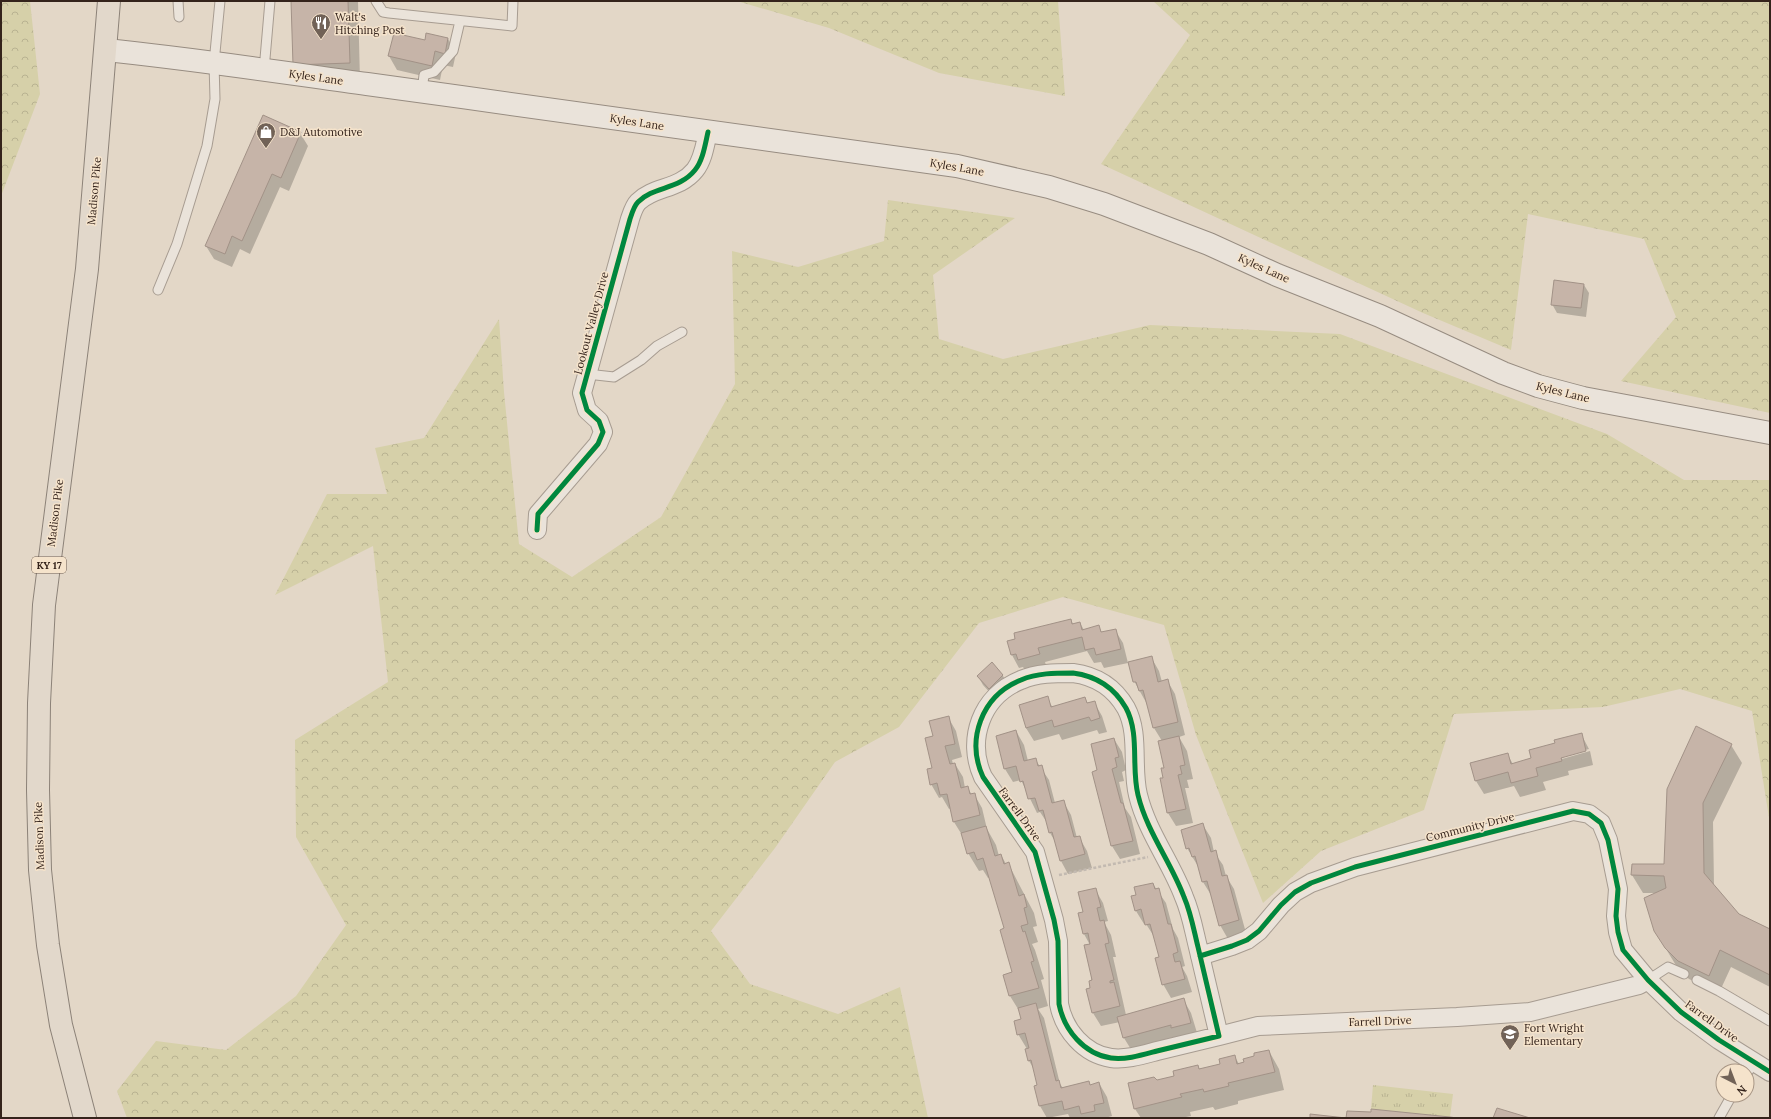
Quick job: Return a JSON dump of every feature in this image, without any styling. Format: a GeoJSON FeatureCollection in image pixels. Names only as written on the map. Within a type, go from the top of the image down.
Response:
{"type":"FeatureCollection","features":[{"type":"Feature","properties":{"kind":"main road","name":"Madison Pike"},"geometry":{"type":"LineString","coordinates":[[85,1118],[61,1025],[48,945],[40,870],[38,790],[39,703],[44,605],[86,269],[106,50],[109,1]]}},
{"type":"Feature","properties":{"kind":"main road","name":"Kyles Lane"},"geometry":{"type":"LineString","coordinates":[[106,50],[214,63],[957,166],[1049,188],[1104,204],[1209,244],[1277,275],[1394,322],[1503,373],[1538,386],[1583,398],[1770,434]]}},
{"type":"Feature","properties":{"kind":"street","name":"Lookout Valley Drive"},"geometry":{"type":"LineString","coordinates":[[536,530],[538,514],[598,444],[603,432],[599,421],[587,410],[582,393],[630,218],[637,203],[651,192],[668,189],[685,179],[695,170],[703,154],[708,132]]}},
{"type":"Feature","properties":{"kind":"street","name":"Farrell Drive"},"geometry":{"type":"LineString","coordinates":[[1219,1036],[1187,904],[1177,878],[1152,832],[1138,796],[1133,732],[1129,715],[1121,700],[1106,685],[1096,678],[1073,673],[1040,675],[1012,684],[992,701],[978,726],[975,737],[975,753],[978,765],[990,789],[1025,835],[1035,852],[1054,920],[1058,941],[1059,1004],[1061,1014],[1072,1036],[1080,1043],[1098,1054],[1111,1058],[1128,1058],[1219,1036],[1258,1026],[1457,1018],[1530,1012],[1639,985],[1648,980],[1681,1012],[1720,1040],[1745,1063]]}},
{"type":"Feature","properties":{"kind":"street","name":"Community Drive"},"geometry":{"type":"LineString","coordinates":[[1200,956],[1247,940],[1259,931],[1281,904],[1295,892],[1311,883],[1355,867],[1573,811],[1590,814],[1601,823],[1608,840],[1618,889],[1616,916],[1618,932],[1623,950],[1648,980]]}},
{"type":"Feature","properties":{"kind":"street","name":"Farrell Drive"},"geometry":{"type":"LineString","coordinates":[[1755,1069],[1770,1072]]}},
{"type":"Feature","properties":{"kind":"lane"},"geometry":{"type":"LineString","coordinates":[[178,1],[178,18]]}},
{"type":"Feature","properties":{"kind":"lane"},"geometry":{"type":"LineString","coordinates":[[158,290],[177,244],[207,146],[215,99],[214,63],[220,1]]}},
{"type":"Feature","properties":{"kind":"lane"},"geometry":{"type":"LineString","coordinates":[[264,70],[270,1]]}},
{"type":"Feature","properties":{"kind":"lane"},"geometry":{"type":"LineString","coordinates":[[376,1],[383,12],[512,26],[512,1]]}},
{"type":"Feature","properties":{"kind":"lane"},"geometry":{"type":"LineString","coordinates":[[422,92],[424,75],[434,72],[453,51],[460,21]]}},
{"type":"Feature","properties":{"kind":"lane"},"geometry":{"type":"LineString","coordinates":[[587,374],[614,377],[641,360],[657,346],[682,332]]}},
{"type":"Feature","properties":{"kind":"lane"},"geometry":{"type":"LineString","coordinates":[[1648,980],[1668,967],[1684,974]]}},
{"type":"Feature","properties":{"kind":"lane"},"geometry":{"type":"LineString","coordinates":[[1697,980],[1770,1021]]}},
{"type":"Feature","properties":{"kind":"lane"},"geometry":{"type":"LineString","coordinates":[[1719,1118],[1727,1103]]}},
{"type":"Feature","properties":{"kind":"path"},"geometry":{"type":"LineString","coordinates":[[1042,878],[1164,854]]}},
{"type":"Feature","properties":{"kind":"green space"},"geometry":{"type":"Polygon","coordinates":[[[1,1],[30,1],[40,94],[1,196],[1,1]]]}},
{"type":"Feature","properties":{"kind":"green space"},"geometry":{"type":"Polygon","coordinates":[[[737,1],[1058,1],[1065,96],[939,73],[829,28],[737,1]]]}},
{"type":"Feature","properties":{"kind":"green space"},"geometry":{"type":"Polygon","coordinates":[[[1153,1],[1770,1],[1770,413],[1621,381],[1676,317],[1644,239],[1528,214],[1511,350],[1423,313],[1101,164],[1190,35],[1153,1]]]}},
{"type":"Feature","properties":{"kind":"green space"},"geometry":{"type":"Polygon","coordinates":[[[888,200],[1015,218],[933,275],[939,339],[1003,359],[1150,325],[1340,334],[1607,434],[1684,480],[1770,480],[1770,824],[1752,711],[1680,689],[1603,707],[1454,714],[1424,810],[1321,851],[1263,903],[1196,735],[1164,625],[1063,597],[979,623],[899,727],[835,762],[775,848],[711,931],[750,984],[838,1014],[900,987],[928,1118],[127,1118],[117,1091],[156,1041],[226,1050],[296,996],[346,925],[296,837],[295,740],[388,682],[373,546],[275,595],[327,494],[387,494],[375,448],[424,438],[499,319],[504,392],[519,544],[572,577],[661,517],[735,384],[732,251],[798,267],[884,241],[888,200]]]}},
{"type":"Feature","properties":{"kind":"green space"},"geometry":{"type":"Polygon","coordinates":[[[1373,1085],[1453,1094],[1450,1117],[1371,1109],[1373,1085]]]}},
{"type":"Feature","properties":{"kind":"building","name":"Walt's Hitching Post"},"geometry":{"type":"Polygon","coordinates":[[[291,1],[348,1],[350,63],[293,65],[291,1]]]}},
{"type":"Feature","properties":{"kind":"building"},"geometry":{"type":"Polygon","coordinates":[[[394,33],[425,40],[426,33],[448,38],[445,54],[435,51],[432,66],[388,56],[394,33]]]}},
{"type":"Feature","properties":{"kind":"building"},"geometry":{"type":"Polygon","coordinates":[[[263,115],[301,132],[281,178],[272,174],[242,241],[232,236],[225,254],[205,246],[263,115]]]}},
{"type":"Feature","properties":{"kind":"building"},"geometry":{"type":"Polygon","coordinates":[[[1554,280],[1584,284],[1581,308],[1551,305],[1554,280]]]}},
{"type":"Feature","properties":{"kind":"building"},"geometry":{"type":"Polygon","coordinates":[[[1071,619],[1072,624],[1080,622],[1082,630],[1099,625],[1101,632],[1116,629],[1121,649],[1096,655],[1094,648],[1085,650],[1082,637],[1038,648],[1040,654],[1018,660],[1016,654],[1011,655],[1007,641],[1015,639],[1014,633],[1071,619]]]}},
{"type":"Feature","properties":{"kind":"building"},"geometry":{"type":"Polygon","coordinates":[[[1152,656],[1158,682],[1168,679],[1178,722],[1153,728],[1143,690],[1139,691],[1136,682],[1133,682],[1128,662],[1152,656]]]}},
{"type":"Feature","properties":{"kind":"building"},"geometry":{"type":"Polygon","coordinates":[[[992,662],[1003,675],[989,689],[977,676],[992,662]]]}},
{"type":"Feature","properties":{"kind":"building"},"geometry":{"type":"Polygon","coordinates":[[[1048,696],[1051,707],[1085,697],[1087,703],[1095,701],[1100,718],[1091,721],[1089,717],[1054,727],[1052,720],[1026,728],[1019,705],[1048,696]]]}},
{"type":"Feature","properties":{"kind":"building"},"geometry":{"type":"Polygon","coordinates":[[[949,716],[955,744],[945,746],[950,764],[955,763],[961,788],[968,786],[970,794],[975,793],[980,815],[953,822],[947,794],[940,795],[937,783],[930,785],[927,769],[932,768],[925,738],[933,736],[929,721],[949,716]]]}},
{"type":"Feature","properties":{"kind":"building"},"geometry":{"type":"Polygon","coordinates":[[[1696,726],[1732,744],[1703,803],[1704,873],[1739,914],[1770,929],[1770,975],[1720,950],[1709,976],[1678,961],[1665,948],[1654,931],[1644,898],[1666,888],[1664,876],[1631,875],[1632,864],[1664,864],[1667,789],[1696,726]]]}},
{"type":"Feature","properties":{"kind":"building"},"geometry":{"type":"Polygon","coordinates":[[[1016,730],[1024,761],[1036,758],[1038,766],[1042,765],[1052,803],[1064,800],[1074,837],[1080,836],[1085,854],[1060,861],[1052,832],[1049,833],[1043,810],[1039,811],[1035,798],[1028,799],[1023,781],[1020,782],[1016,766],[1004,769],[996,736],[1016,730]]]}},
{"type":"Feature","properties":{"kind":"building"},"geometry":{"type":"Polygon","coordinates":[[[1582,733],[1586,751],[1561,758],[1562,761],[1536,768],[1538,776],[1511,783],[1508,772],[1475,781],[1470,763],[1508,753],[1511,764],[1531,758],[1529,750],[1555,743],[1554,740],[1582,733]]]}},
{"type":"Feature","properties":{"kind":"building"},"geometry":{"type":"Polygon","coordinates":[[[1179,736],[1185,765],[1180,766],[1182,774],[1178,775],[1186,809],[1167,813],[1160,778],[1163,778],[1161,768],[1164,768],[1158,741],[1179,736]]]}},
{"type":"Feature","properties":{"kind":"building"},"geometry":{"type":"Polygon","coordinates":[[[1114,738],[1119,757],[1115,758],[1117,767],[1112,769],[1133,841],[1111,846],[1092,772],[1097,770],[1091,744],[1114,738]]]}},
{"type":"Feature","properties":{"kind":"building"},"geometry":{"type":"Polygon","coordinates":[[[1203,823],[1211,852],[1216,850],[1222,876],[1227,875],[1239,920],[1219,926],[1207,881],[1202,882],[1195,856],[1192,857],[1189,848],[1186,849],[1181,830],[1203,823]]]}},
{"type":"Feature","properties":{"kind":"building"},"geometry":{"type":"Polygon","coordinates":[[[986,826],[995,856],[1001,854],[1004,864],[1009,862],[1019,896],[1024,894],[1027,907],[1024,908],[1028,924],[1021,926],[1023,932],[1025,931],[1034,961],[1031,962],[1039,988],[1009,996],[1003,975],[1012,972],[1000,930],[1004,928],[983,858],[977,860],[974,852],[967,854],[961,833],[986,826]]]}},
{"type":"Feature","properties":{"kind":"building"},"geometry":{"type":"Polygon","coordinates":[[[1153,883],[1155,889],[1159,888],[1168,924],[1171,924],[1178,952],[1173,954],[1175,962],[1180,961],[1185,979],[1162,985],[1155,958],[1159,957],[1150,924],[1145,925],[1141,909],[1135,911],[1131,896],[1136,895],[1134,887],[1153,883]]]}},
{"type":"Feature","properties":{"kind":"building"},"geometry":{"type":"Polygon","coordinates":[[[1096,888],[1101,907],[1097,908],[1100,921],[1104,920],[1109,943],[1105,944],[1114,980],[1110,981],[1110,983],[1114,982],[1120,1006],[1092,1013],[1086,989],[1090,988],[1089,981],[1092,980],[1084,945],[1090,944],[1088,933],[1083,934],[1078,913],[1083,912],[1078,892],[1096,888]]]}},
{"type":"Feature","properties":{"kind":"building"},"geometry":{"type":"Polygon","coordinates":[[[1184,998],[1191,1023],[1171,1028],[1171,1025],[1123,1038],[1117,1017],[1184,998]]]}},
{"type":"Feature","properties":{"kind":"building"},"geometry":{"type":"Polygon","coordinates":[[[1036,1003],[1056,1081],[1059,1080],[1061,1088],[1089,1081],[1090,1085],[1099,1082],[1104,1103],[1094,1105],[1095,1111],[1081,1114],[1079,1106],[1064,1110],[1062,1101],[1039,1106],[1034,1086],[1037,1085],[1031,1060],[1028,1061],[1025,1049],[1029,1048],[1025,1033],[1017,1035],[1014,1021],[1021,1019],[1018,1008],[1036,1003]]]}},
{"type":"Feature","properties":{"kind":"building"},"geometry":{"type":"Polygon","coordinates":[[[1269,1050],[1275,1072],[1228,1083],[1229,1086],[1204,1092],[1203,1089],[1180,1094],[1182,1097],[1134,1109],[1128,1083],[1154,1077],[1157,1080],[1174,1076],[1173,1071],[1198,1065],[1199,1069],[1220,1064],[1219,1059],[1235,1055],[1237,1064],[1244,1062],[1243,1059],[1254,1056],[1254,1053],[1269,1050]]]}},
{"type":"Feature","properties":{"kind":"building"},"geometry":{"type":"Polygon","coordinates":[[[1497,1108],[1530,1118],[1493,1118],[1497,1108]]]}},
{"type":"Feature","properties":{"kind":"building"},"geometry":{"type":"Polygon","coordinates":[[[1371,1109],[1457,1118],[1346,1118],[1347,1111],[1371,1112],[1371,1109]]]}},
{"type":"Feature","properties":{"kind":"building"},"geometry":{"type":"Polygon","coordinates":[[[1310,1114],[1346,1118],[1310,1118],[1310,1114]]]}},
{"type":"Feature","properties":{"kind":"cycle path"},"geometry":{"type":"LineString","coordinates":[[537,530],[538,514],[598,444],[603,432],[599,421],[587,410],[582,393],[633,210],[638,202],[644,197],[682,181],[695,170],[702,157],[708,132]]}},
{"type":"Feature","properties":{"kind":"cycle path"},"geometry":{"type":"LineString","coordinates":[[1053,673],[1073,673],[1089,677],[1104,684],[1116,694],[1126,708],[1133,729],[1135,773],[1138,795],[1147,822],[1179,884],[1189,909],[1219,1036],[1134,1057],[1111,1058],[1101,1056],[1084,1046],[1065,1023],[1059,1004],[1058,941],[1054,920],[1035,852],[983,777],[978,763],[976,748],[977,734],[987,708],[1007,687],[1033,676],[1053,673]]}},
{"type":"Feature","properties":{"kind":"cycle path"},"geometry":{"type":"LineString","coordinates":[[1200,956],[1247,940],[1259,931],[1281,905],[1295,892],[1311,883],[1355,867],[1573,811],[1589,814],[1601,823],[1608,840],[1618,889],[1616,916],[1618,932],[1623,950],[1648,980],[1681,1012],[1719,1040],[1770,1072]]}},
{"type":"Feature","properties":{"kind":"place","name":"Walt's Hitching Post"},"geometry":{"type":"Point","coordinates":[321,40]}},
{"type":"Feature","properties":{"kind":"place","name":"D&J Automotive"},"geometry":{"type":"Point","coordinates":[266,149]}},
{"type":"Feature","properties":{"kind":"place","name":"Fort Wright Elementary"},"geometry":{"type":"Point","coordinates":[1510,1051]}}]}
